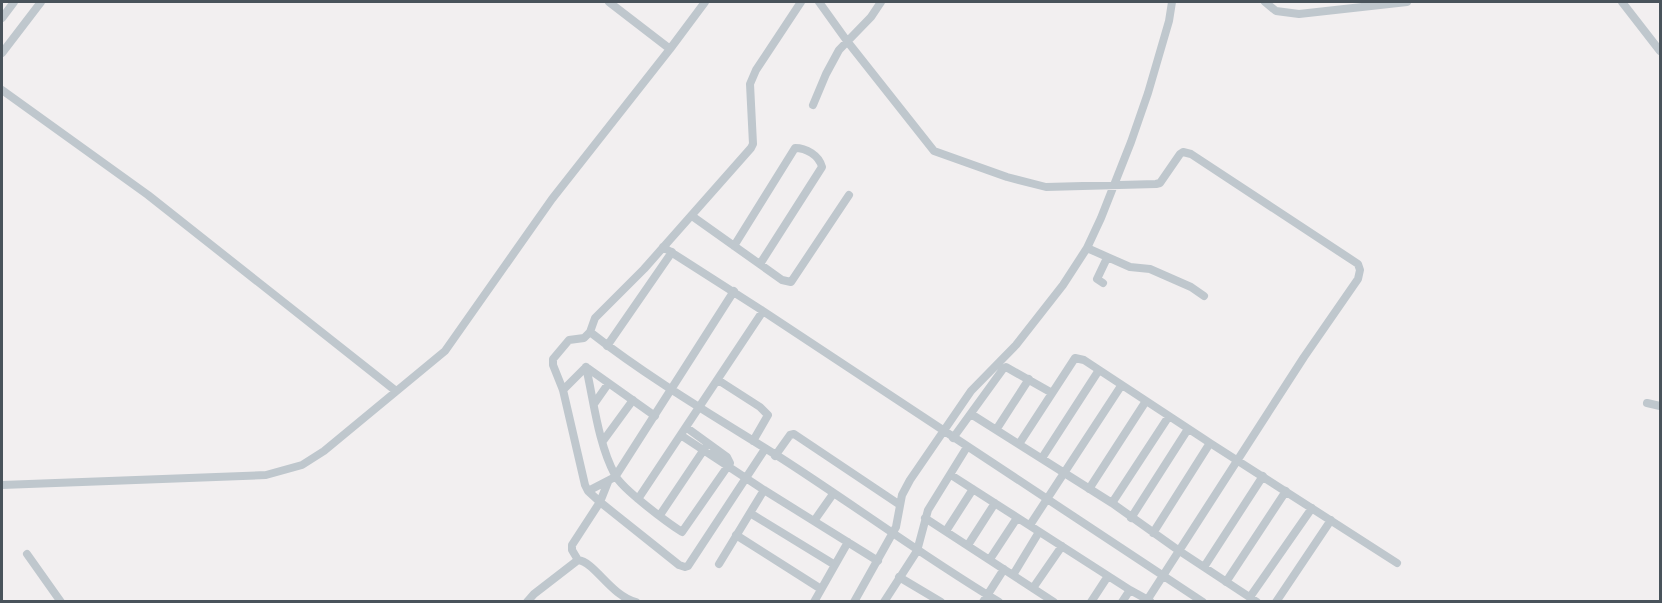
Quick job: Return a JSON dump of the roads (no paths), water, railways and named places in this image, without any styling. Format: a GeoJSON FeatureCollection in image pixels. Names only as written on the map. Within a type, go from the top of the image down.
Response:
{"type":"FeatureCollection","features":[{"type":"Feature","properties":{"kind":"street"},"geometry":{"type":"LineString","coordinates":[[2,18],[14,2]]}},
{"type":"Feature","properties":{"kind":"street"},"geometry":{"type":"LineString","coordinates":[[2,53],[41,2]]}},
{"type":"Feature","properties":{"kind":"street"},"geometry":{"type":"LineString","coordinates":[[609,2],[670,49]]}},
{"type":"Feature","properties":{"kind":"street"},"geometry":{"type":"LineString","coordinates":[[2,485],[266,475],[302,465],[324,451],[446,351],[552,200],[705,2]]}},
{"type":"Feature","properties":{"kind":"street"},"geometry":{"type":"LineString","coordinates":[[765,449],[686,567],[679,565],[588,491],[553,359],[569,340],[584,338],[590,332],[595,318],[620,295],[751,148],[753,144],[750,84],[756,70],[801,2]]}},
{"type":"Feature","properties":{"kind":"street"},"geometry":{"type":"LineString","coordinates":[[819,2],[934,151],[1007,177],[1046,187],[1160,183],[1180,154],[1191,154],[1358,264],[1360,270],[1358,279],[1304,357],[1178,550],[1148,601],[951,475]]}},
{"type":"Feature","properties":{"kind":"street"},"geometry":{"type":"LineString","coordinates":[[813,105],[839,50],[871,17],[881,2]]}},
{"type":"Feature","properties":{"kind":"street"},"geometry":{"type":"LineString","coordinates":[[854,602],[893,534],[898,522],[903,492],[910,480],[971,391],[1016,345],[1064,285],[1087,248],[1114,186],[1148,93],[1169,21],[1172,2]]}},
{"type":"Feature","properties":{"kind":"street"},"geometry":{"type":"LineString","coordinates":[[1265,2],[1282,13],[1299,14],[1407,2]]}},
{"type":"Feature","properties":{"kind":"street"},"geometry":{"type":"LineString","coordinates":[[1622,2],[1660,51]]}},
{"type":"Feature","properties":{"kind":"street"},"geometry":{"type":"LineString","coordinates":[[2,90],[147,195],[396,392]]}},
{"type":"Feature","properties":{"kind":"street"},"geometry":{"type":"LineString","coordinates":[[734,246],[795,148],[798,147],[811,153],[818,158],[822,167],[760,264]]}},
{"type":"Feature","properties":{"kind":"street"},"geometry":{"type":"LineString","coordinates":[[692,216],[782,280],[791,282],[849,195]]}},
{"type":"Feature","properties":{"kind":"street"},"geometry":{"type":"LineString","coordinates":[[663,247],[734,291],[1203,602]]}},
{"type":"Feature","properties":{"kind":"street"},"geometry":{"type":"LineString","coordinates":[[1087,248],[1132,268],[1150,270],[1191,286],[1204,296]]}},
{"type":"Feature","properties":{"kind":"street"},"geometry":{"type":"LineString","coordinates":[[607,346],[672,252]]}},
{"type":"Feature","properties":{"kind":"street"},"geometry":{"type":"LineString","coordinates":[[1103,283],[1097,279],[1107,258]]}},
{"type":"Feature","properties":{"kind":"street"},"geometry":{"type":"LineString","coordinates":[[636,602],[619,594],[586,562],[578,560],[572,550],[572,545],[600,502],[611,480],[655,416],[734,291]]}},
{"type":"Feature","properties":{"kind":"street"},"geometry":{"type":"LineString","coordinates":[[638,499],[763,311]]}},
{"type":"Feature","properties":{"kind":"street"},"geometry":{"type":"LineString","coordinates":[[590,332],[607,346],[776,456],[985,598],[999,602]]}},
{"type":"Feature","properties":{"kind":"street"},"geometry":{"type":"LineString","coordinates":[[1019,444],[1075,358],[1084,360],[1397,562]]}},
{"type":"Feature","properties":{"kind":"street"},"geometry":{"type":"LineString","coordinates":[[563,390],[586,367]]}},
{"type":"Feature","properties":{"kind":"street"},"geometry":{"type":"LineString","coordinates":[[586,367],[655,416]]}},
{"type":"Feature","properties":{"kind":"street"},"geometry":{"type":"LineString","coordinates":[[586,367],[611,480]]}},
{"type":"Feature","properties":{"kind":"street"},"geometry":{"type":"LineString","coordinates":[[953,438],[1003,369],[1011,369],[1052,393]]}},
{"type":"Feature","properties":{"kind":"street"},"geometry":{"type":"LineString","coordinates":[[1041,458],[1099,370]]}},
{"type":"Feature","properties":{"kind":"street"},"geometry":{"type":"LineString","coordinates":[[996,430],[1029,379]]}},
{"type":"Feature","properties":{"kind":"street"},"geometry":{"type":"LineString","coordinates":[[718,380],[760,407],[768,415],[753,441]]}},
{"type":"Feature","properties":{"kind":"street"},"geometry":{"type":"LineString","coordinates":[[594,404],[608,384]]}},
{"type":"Feature","properties":{"kind":"street"},"geometry":{"type":"LineString","coordinates":[[1030,525],[1121,386]]}},
{"type":"Feature","properties":{"kind":"street"},"geometry":{"type":"LineString","coordinates":[[603,441],[633,400]]}},
{"type":"Feature","properties":{"kind":"street"},"geometry":{"type":"LineString","coordinates":[[1089,489],[1146,401]]}},
{"type":"Feature","properties":{"kind":"street"},"geometry":{"type":"LineString","coordinates":[[1647,403],[1660,406]]}},
{"type":"Feature","properties":{"kind":"street"},"geometry":{"type":"LineString","coordinates":[[971,414],[1112,503],[1178,550],[1254,599],[1312,508]]}},
{"type":"Feature","properties":{"kind":"street"},"geometry":{"type":"LineString","coordinates":[[1112,503],[1169,416]]}},
{"type":"Feature","properties":{"kind":"street"},"geometry":{"type":"LineString","coordinates":[[611,480],[684,531],[730,463],[729,459],[687,428]]}},
{"type":"Feature","properties":{"kind":"street"},"geometry":{"type":"LineString","coordinates":[[1131,518],[1188,429]]}},
{"type":"Feature","properties":{"kind":"street"},"geometry":{"type":"LineString","coordinates":[[776,456],[789,435],[794,434],[900,505]]}},
{"type":"Feature","properties":{"kind":"street"},"geometry":{"type":"LineString","coordinates":[[682,436],[702,451],[879,561]]}},
{"type":"Feature","properties":{"kind":"street"},"geometry":{"type":"LineString","coordinates":[[660,515],[708,443]]}},
{"type":"Feature","properties":{"kind":"street"},"geometry":{"type":"LineString","coordinates":[[1153,532],[1210,443]]}},
{"type":"Feature","properties":{"kind":"street"},"geometry":{"type":"LineString","coordinates":[[884,602],[917,551],[928,510],[967,447]]}},
{"type":"Feature","properties":{"kind":"street"},"geometry":{"type":"LineString","coordinates":[[1204,567],[1263,476]]}},
{"type":"Feature","properties":{"kind":"street"},"geometry":{"type":"LineString","coordinates":[[588,491],[611,480]]}},
{"type":"Feature","properties":{"kind":"street"},"geometry":{"type":"LineString","coordinates":[[946,531],[973,489]]}},
{"type":"Feature","properties":{"kind":"street"},"geometry":{"type":"LineString","coordinates":[[719,564],[764,490]]}},
{"type":"Feature","properties":{"kind":"street"},"geometry":{"type":"LineString","coordinates":[[1226,582],[1286,491]]}},
{"type":"Feature","properties":{"kind":"street"},"geometry":{"type":"LineString","coordinates":[[814,521],[833,494]]}},
{"type":"Feature","properties":{"kind":"street"},"geometry":{"type":"LineString","coordinates":[[968,545],[995,503]]}},
{"type":"Feature","properties":{"kind":"street"},"geometry":{"type":"LineString","coordinates":[[750,513],[835,565]]}},
{"type":"Feature","properties":{"kind":"street"},"geometry":{"type":"LineString","coordinates":[[925,518],[1054,602]]}},
{"type":"Feature","properties":{"kind":"street"},"geometry":{"type":"LineString","coordinates":[[990,560],[1017,518]]}},
{"type":"Feature","properties":{"kind":"street"},"geometry":{"type":"LineString","coordinates":[[1276,602],[1331,520]]}},
{"type":"Feature","properties":{"kind":"street"},"geometry":{"type":"LineString","coordinates":[[1013,574],[1039,532]]}},
{"type":"Feature","properties":{"kind":"street"},"geometry":{"type":"LineString","coordinates":[[736,536],[821,589]]}},
{"type":"Feature","properties":{"kind":"street"},"geometry":{"type":"LineString","coordinates":[[814,602],[848,542]]}},
{"type":"Feature","properties":{"kind":"street"},"geometry":{"type":"LineString","coordinates":[[1033,588],[1062,546]]}},
{"type":"Feature","properties":{"kind":"street"},"geometry":{"type":"LineString","coordinates":[[27,554],[61,602]]}},
{"type":"Feature","properties":{"kind":"street"},"geometry":{"type":"LineString","coordinates":[[527,602],[578,560]]}},
{"type":"Feature","properties":{"kind":"street"},"geometry":{"type":"LineString","coordinates":[[985,598],[1004,569]]}},
{"type":"Feature","properties":{"kind":"street"},"geometry":{"type":"LineString","coordinates":[[1091,602],[1108,576]]}},
{"type":"Feature","properties":{"kind":"street"},"geometry":{"type":"LineString","coordinates":[[899,577],[941,602]]}},
{"type":"Feature","properties":{"kind":"street"},"geometry":{"type":"LineString","coordinates":[[1122,602],[1130,590]]}},
{"type":"Feature","properties":{"kind":"street"},"geometry":{"type":"LineString","coordinates":[[920,602],[926,593]]}}]}
